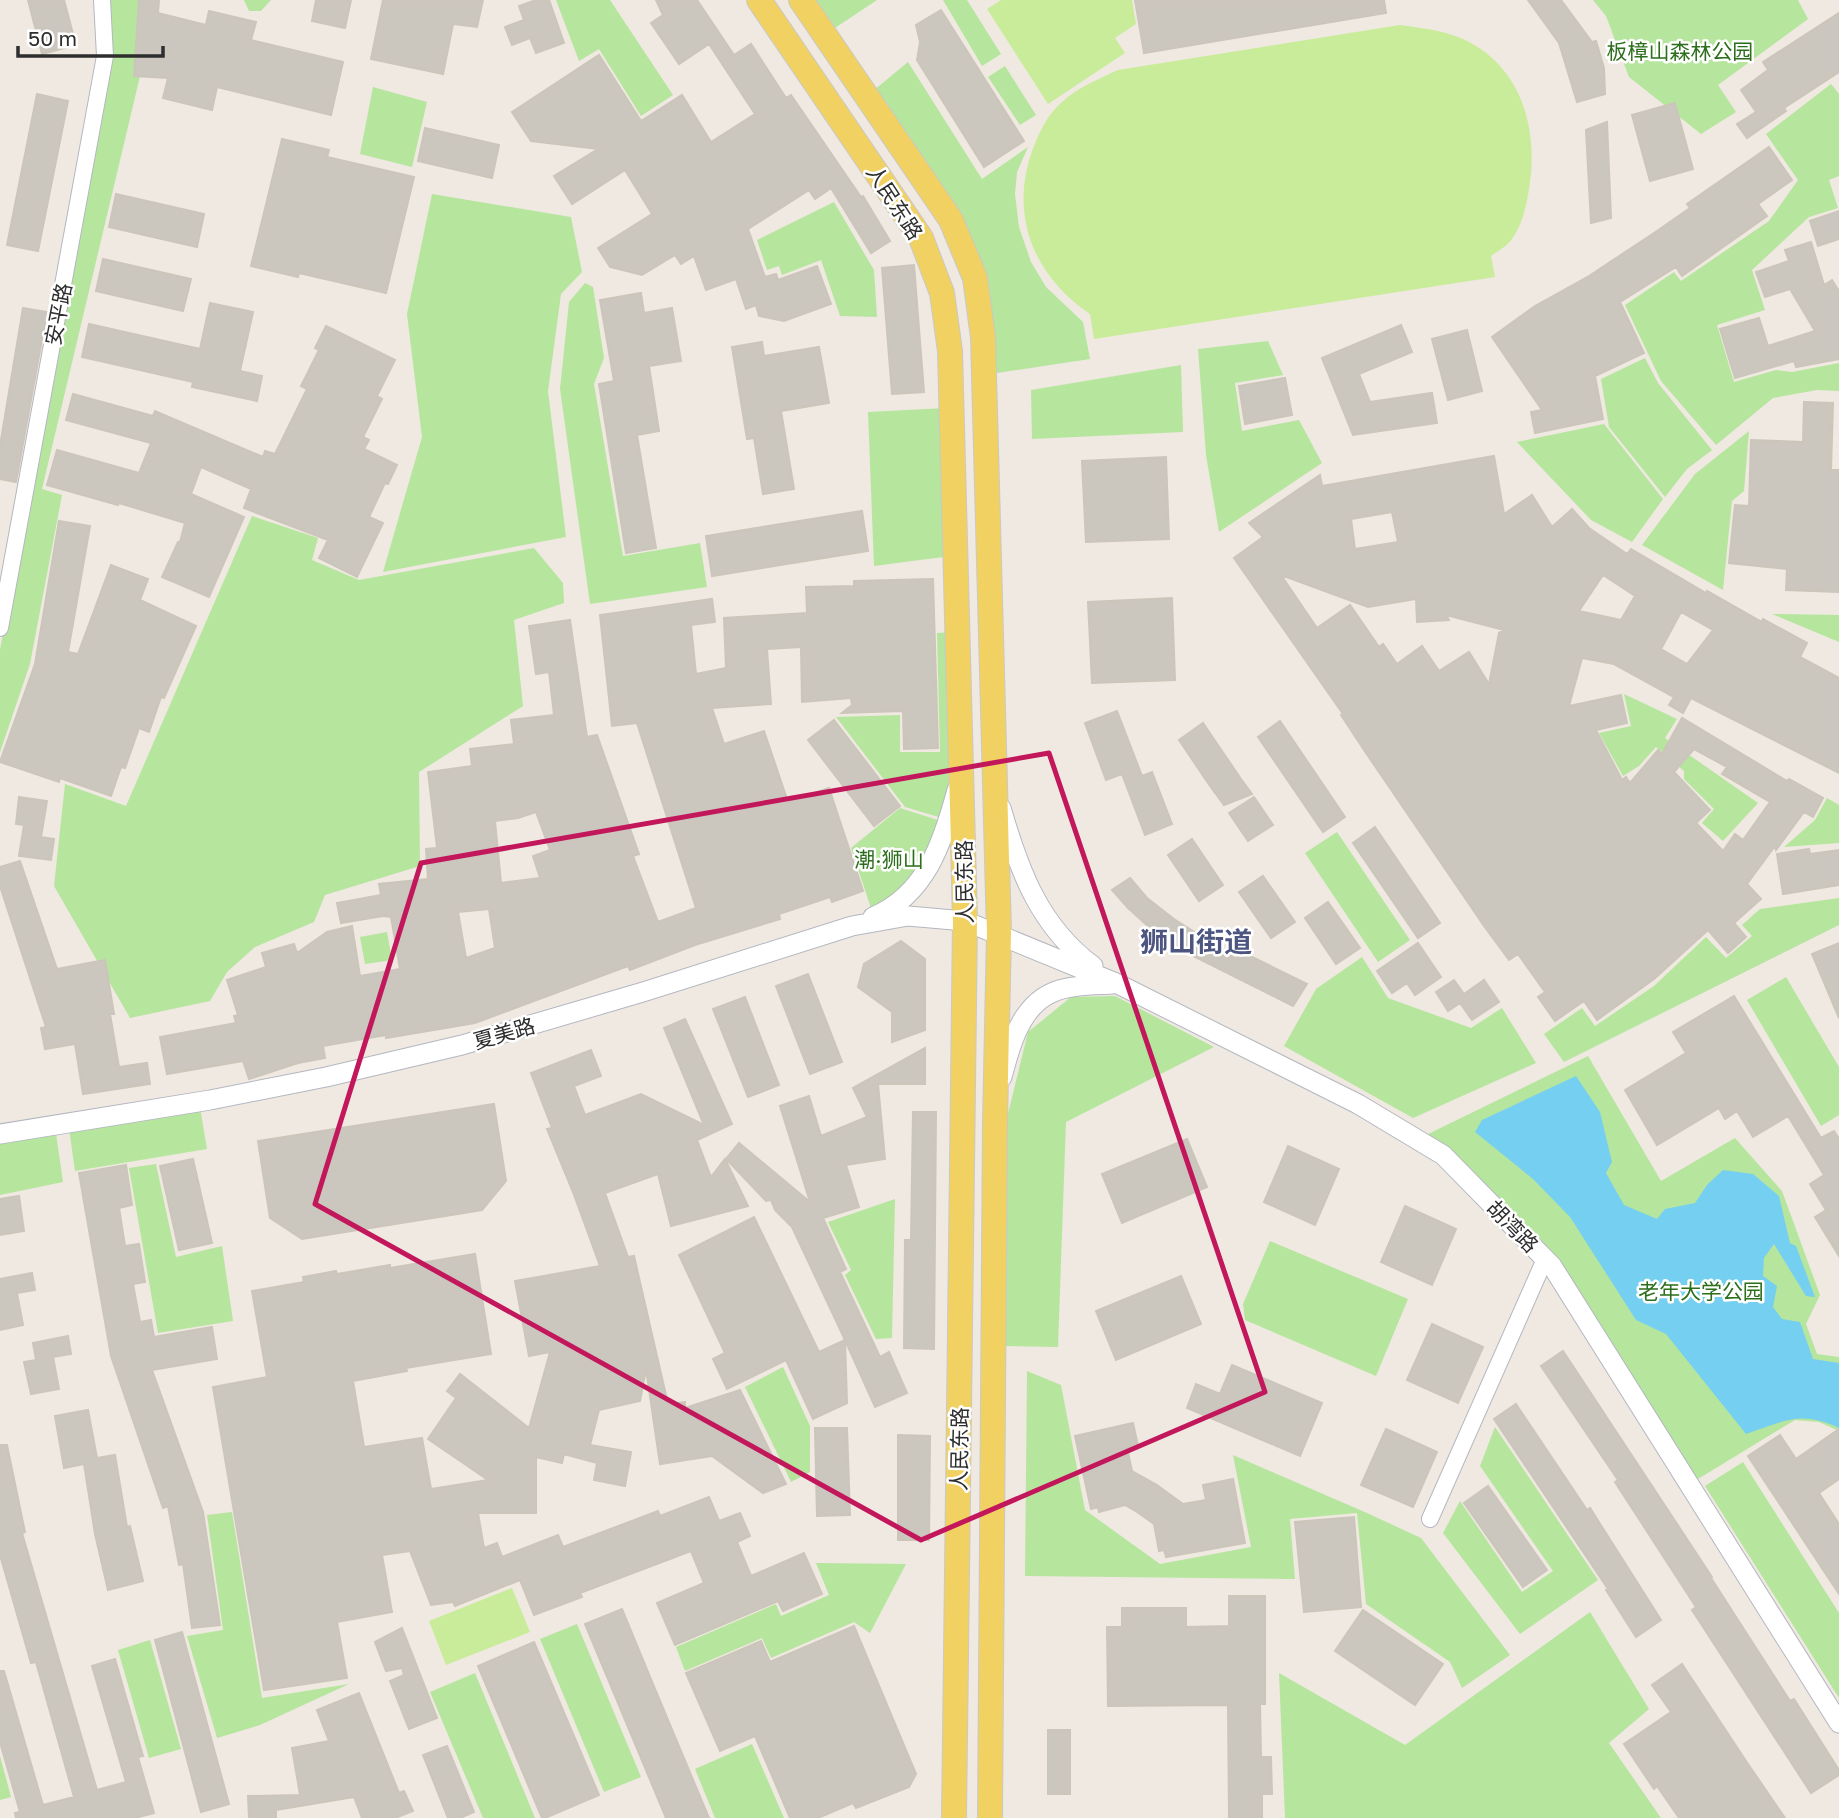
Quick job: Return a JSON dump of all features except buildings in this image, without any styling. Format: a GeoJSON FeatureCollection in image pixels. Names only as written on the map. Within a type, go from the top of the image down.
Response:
{"type":"FeatureCollection","features":[{"type":"Feature","properties":{"kind":"main road","name":"人民东路"},"geometry":{"type":"LineString","coordinates":[[759,0],[920,238],[942,293],[950,351],[965,921],[954,1818]]}},
{"type":"Feature","properties":{"kind":"main road","name":"人民东路"},"geometry":{"type":"LineString","coordinates":[[801,0],[951,220],[975,278],[983,337],[999,933],[990,1818]]}},
{"type":"Feature","properties":{"kind":"street","name":"安平路"},"geometry":{"type":"LineString","coordinates":[[0,628],[105,55],[102,0]]}},
{"type":"Feature","properties":{"kind":"street"},"geometry":{"type":"LineString","coordinates":[[852,926],[898,904],[919,884],[948,823],[961,772]]}},
{"type":"Feature","properties":{"kind":"street"},"geometry":{"type":"LineString","coordinates":[[995,788],[1017,856],[1048,922],[1074,951],[1116,983]]}},
{"type":"Feature","properties":{"kind":"street","name":"夏美路"},"geometry":{"type":"LineString","coordinates":[[0,1135],[288,1085],[463,1045],[852,926],[908,916],[965,921],[999,933]]}},
{"type":"Feature","properties":{"kind":"street","name":"胡湾路"},"geometry":{"type":"LineString","coordinates":[[999,933],[1116,983],[1359,1104],[1443,1155],[1545,1259],[1559,1277],[1839,1723]]}},
{"type":"Feature","properties":{"kind":"street"},"geometry":{"type":"LineString","coordinates":[[995,1123],[1007,1059],[1017,1029],[1026,1013],[1036,1002],[1056,991],[1116,983]]}},
{"type":"Feature","properties":{"kind":"street"},"geometry":{"type":"LineString","coordinates":[[1430,1519],[1545,1259]]}},
{"type":"Feature","properties":{"kind":"highlighted area"},"geometry":{"type":"Polygon","coordinates":[[[1049,753],[1265,1392],[921,1540],[315,1204],[421,863],[1049,753]]]}},
{"type":"Feature","properties":{"kind":"green space"},"geometry":{"type":"Polygon","coordinates":[[[105,0],[138,0],[141,72],[42,489],[62,495],[30,664],[0,752],[0,650],[108,55],[105,0]]]}},
{"type":"Feature","properties":{"kind":"green space"},"geometry":{"type":"Polygon","coordinates":[[[244,0],[271,0],[261,11],[249,11],[244,0]]]}},
{"type":"Feature","properties":{"kind":"green space"},"geometry":{"type":"Polygon","coordinates":[[[556,0],[610,0],[673,95],[641,116],[599,49],[579,61],[556,0]]]}},
{"type":"Feature","properties":{"kind":"green space"},"geometry":{"type":"Polygon","coordinates":[[[816,0],[877,0],[835,28],[816,0]]]}},
{"type":"Feature","properties":{"kind":"green space"},"geometry":{"type":"Polygon","coordinates":[[[943,0],[967,0],[1001,54],[982,66],[943,0]]]}},
{"type":"Feature","properties":{"kind":"green space"},"geometry":{"type":"Polygon","coordinates":[[[1001,0],[1132,0],[1136,24],[1115,38],[1125,53],[1048,104],[987,9],[1001,0]]]}},
{"type":"Feature","properties":{"kind":"green space","name":"板樟山森林公园"},"geometry":{"type":"Polygon","coordinates":[[[1593,0],[1798,0],[1808,19],[1718,85],[1736,112],[1701,134],[1629,77],[1606,16],[1593,0]]]}},
{"type":"Feature","properties":{"kind":"green space"},"geometry":{"type":"Polygon","coordinates":[[[1400,25],[1448,33],[1483,51],[1500,66],[1522,102],[1531,144],[1529,189],[1524,215],[1516,233],[1508,244],[1491,256],[1495,277],[1094,339],[1090,314],[1053,281],[1030,240],[1025,218],[1027,171],[1034,146],[1057,106],[1082,88],[1118,70],[1400,25]]]}},
{"type":"Feature","properties":{"kind":"green space"},"geometry":{"type":"Polygon","coordinates":[[[908,62],[982,179],[1028,147],[1017,172],[1015,194],[1019,227],[1031,262],[1046,287],[1083,322],[1090,359],[997,373],[983,279],[873,91],[908,62]]]}},
{"type":"Feature","properties":{"kind":"green space"},"geometry":{"type":"Polygon","coordinates":[[[1005,66],[1036,115],[1020,125],[988,77],[1005,66]]]}},
{"type":"Feature","properties":{"kind":"green space"},"geometry":{"type":"Polygon","coordinates":[[[1831,84],[1839,94],[1839,176],[1829,180],[1838,208],[1809,217],[1752,270],[1765,310],[1717,325],[1734,382],[1776,370],[1792,372],[1839,363],[1839,391],[1817,390],[1773,398],[1716,445],[1661,381],[1625,305],[1674,272],[1681,281],[1769,221],[1798,180],[1766,134],[1831,84]]]}},
{"type":"Feature","properties":{"kind":"green space"},"geometry":{"type":"Polygon","coordinates":[[[373,87],[427,102],[412,167],[360,154],[373,87]]]}},
{"type":"Feature","properties":{"kind":"green space"},"geometry":{"type":"Polygon","coordinates":[[[432,194],[571,217],[582,272],[561,294],[548,391],[566,537],[383,572],[422,437],[407,314],[432,194]]]}},
{"type":"Feature","properties":{"kind":"green space"},"geometry":{"type":"Polygon","coordinates":[[[834,202],[874,270],[877,317],[840,316],[821,260],[782,275],[779,266],[767,270],[757,240],[834,202]]]}},
{"type":"Feature","properties":{"kind":"green space"},"geometry":{"type":"Polygon","coordinates":[[[585,283],[593,287],[604,358],[594,384],[623,556],[700,543],[707,587],[590,604],[560,389],[569,302],[585,283]]]}},
{"type":"Feature","properties":{"kind":"green space"},"geometry":{"type":"Polygon","coordinates":[[[1268,341],[1283,375],[1235,383],[1242,431],[1299,420],[1322,463],[1219,532],[1206,455],[1198,349],[1268,341]]]}},
{"type":"Feature","properties":{"kind":"green space"},"geometry":{"type":"Polygon","coordinates":[[[1645,358],[1658,383],[1712,450],[1687,469],[1665,497],[1609,427],[1601,379],[1645,358]]]}},
{"type":"Feature","properties":{"kind":"green space"},"geometry":{"type":"Polygon","coordinates":[[[1181,365],[1183,432],[1032,439],[1031,390],[1181,365]]]}},
{"type":"Feature","properties":{"kind":"green space"},"geometry":{"type":"Polygon","coordinates":[[[946,408],[951,556],[874,566],[868,412],[946,408]]]}},
{"type":"Feature","properties":{"kind":"green space"},"geometry":{"type":"Polygon","coordinates":[[[1604,424],[1663,499],[1632,542],[1591,520],[1517,442],[1604,424]]]}},
{"type":"Feature","properties":{"kind":"green space"},"geometry":{"type":"Polygon","coordinates":[[[1749,431],[1744,491],[1732,501],[1723,590],[1642,545],[1695,474],[1749,431]]]}},
{"type":"Feature","properties":{"kind":"green space"},"geometry":{"type":"Polygon","coordinates":[[[252,516],[318,538],[312,560],[359,580],[534,548],[563,583],[564,603],[514,620],[523,706],[419,772],[420,866],[325,895],[314,922],[255,947],[227,972],[210,1001],[130,1018],[54,886],[65,784],[126,806],[252,516]]]}},
{"type":"Feature","properties":{"kind":"green space"},"geometry":{"type":"Polygon","coordinates":[[[1772,614],[1839,615],[1839,642],[1772,614]]]}},
{"type":"Feature","properties":{"kind":"green space"},"geometry":{"type":"Polygon","coordinates":[[[954,632],[957,768],[942,818],[905,807],[836,717],[900,715],[900,752],[940,752],[937,633],[954,632]]]}},
{"type":"Feature","properties":{"kind":"green space"},"geometry":{"type":"Polygon","coordinates":[[[1624,694],[1677,719],[1665,738],[1758,803],[1723,841],[1702,823],[1714,809],[1684,779],[1684,771],[1656,747],[1639,766],[1623,776],[1599,733],[1631,726],[1624,694]]]}},
{"type":"Feature","properties":{"kind":"green space"},"geometry":{"type":"Polygon","coordinates":[[[1827,798],[1839,805],[1839,843],[1784,847],[1815,820],[1827,798]]]}},
{"type":"Feature","properties":{"kind":"green space","name":"潮·狮山"},"geometry":{"type":"Polygon","coordinates":[[[900,808],[944,822],[917,874],[895,900],[872,911],[851,848],[900,808]]]}},
{"type":"Feature","properties":{"kind":"green space"},"geometry":{"type":"Polygon","coordinates":[[[1337,832],[1410,940],[1378,962],[1305,853],[1337,832]]]}},
{"type":"Feature","properties":{"kind":"green space"},"geometry":{"type":"Polygon","coordinates":[[[1839,898],[1839,925],[1564,1062],[1544,1034],[1582,1008],[1595,1026],[1654,986],[1706,937],[1726,958],[1752,936],[1742,925],[1760,909],[1839,898]]]}},
{"type":"Feature","properties":{"kind":"green space"},"geometry":{"type":"Polygon","coordinates":[[[387,932],[392,960],[365,964],[360,937],[387,932]]]}},
{"type":"Feature","properties":{"kind":"green space"},"geometry":{"type":"Polygon","coordinates":[[[1362,957],[1388,998],[1471,1028],[1502,1008],[1536,1063],[1413,1118],[1284,1046],[1316,989],[1362,957]]]}},
{"type":"Feature","properties":{"kind":"green space"},"geometry":{"type":"Polygon","coordinates":[[[1786,977],[1839,1067],[1839,1115],[1821,1126],[1747,1000],[1786,977]]]}},
{"type":"Feature","properties":{"kind":"green space"},"geometry":{"type":"Polygon","coordinates":[[[1115,996],[1214,1047],[1066,1122],[1058,1347],[1005,1346],[1005,1126],[1028,1032],[1071,997],[1115,996]]]}},
{"type":"Feature","properties":{"kind":"green space","name":"老年大学公园"},"geometry":{"type":"Polygon","coordinates":[[[1588,1056],[1661,1181],[1735,1138],[1782,1191],[1820,1295],[1806,1324],[1817,1354],[1839,1357],[1839,1431],[1819,1422],[1795,1420],[1693,1482],[1554,1265],[1420,1138],[1588,1056]]]}},
{"type":"Feature","properties":{"kind":"green space"},"geometry":{"type":"Polygon","coordinates":[[[200,1107],[207,1149],[75,1171],[69,1128],[200,1107]]]}},
{"type":"Feature","properties":{"kind":"green space"},"geometry":{"type":"Polygon","coordinates":[[[56,1133],[63,1182],[0,1195],[0,1142],[56,1133]]]}},
{"type":"Feature","properties":{"kind":"green space"},"geometry":{"type":"Polygon","coordinates":[[[156,1164],[176,1257],[222,1246],[233,1321],[158,1333],[129,1168],[156,1164]]]}},
{"type":"Feature","properties":{"kind":"green space"},"geometry":{"type":"Polygon","coordinates":[[[895,1199],[892,1338],[876,1339],[845,1275],[851,1270],[828,1222],[895,1199]]]}},
{"type":"Feature","properties":{"kind":"green space"},"geometry":{"type":"Polygon","coordinates":[[[1270,1241],[1408,1299],[1376,1376],[1245,1320],[1243,1304],[1270,1241]]]}},
{"type":"Feature","properties":{"kind":"green space"},"geometry":{"type":"Polygon","coordinates":[[[783,1367],[810,1426],[810,1472],[791,1482],[745,1387],[783,1367]]]}},
{"type":"Feature","properties":{"kind":"green space"},"geometry":{"type":"Polygon","coordinates":[[[1027,1371],[1061,1385],[1085,1510],[1160,1564],[1251,1547],[1233,1455],[1421,1538],[1510,1655],[1462,1688],[1450,1662],[1366,1604],[1357,1513],[1290,1519],[1295,1579],[1025,1576],[1027,1371]]]}},
{"type":"Feature","properties":{"kind":"green space"},"geometry":{"type":"Polygon","coordinates":[[[1495,1427],[1598,1580],[1520,1634],[1443,1533],[1460,1501],[1522,1592],[1553,1571],[1480,1466],[1495,1427]]]}},
{"type":"Feature","properties":{"kind":"green space"},"geometry":{"type":"Polygon","coordinates":[[[1743,1462],[1839,1613],[1839,1698],[1705,1486],[1743,1462]]]}},
{"type":"Feature","properties":{"kind":"green space"},"geometry":{"type":"Polygon","coordinates":[[[232,1512],[262,1698],[349,1684],[260,1725],[217,1738],[187,1636],[223,1630],[207,1515],[232,1512]]]}},
{"type":"Feature","properties":{"kind":"green space"},"geometry":{"type":"Polygon","coordinates":[[[816,1563],[906,1564],[870,1633],[854,1622],[771,1658],[762,1638],[685,1671],[676,1647],[776,1604],[781,1616],[829,1595],[816,1563]]]}},
{"type":"Feature","properties":{"kind":"green space"},"geometry":{"type":"Polygon","coordinates":[[[512,1588],[530,1632],[446,1665],[429,1621],[512,1588]]]}},
{"type":"Feature","properties":{"kind":"green space"},"geometry":{"type":"Polygon","coordinates":[[[1590,1612],[1649,1709],[1609,1743],[1661,1818],[1285,1818],[1279,1673],[1405,1745],[1590,1612]]]}},
{"type":"Feature","properties":{"kind":"green space"},"geometry":{"type":"Polygon","coordinates":[[[577,1624],[641,1777],[604,1792],[540,1639],[577,1624]]]}},
{"type":"Feature","properties":{"kind":"green space"},"geometry":{"type":"Polygon","coordinates":[[[150,1640],[181,1749],[149,1758],[118,1650],[150,1640]]]}},
{"type":"Feature","properties":{"kind":"green space"},"geometry":{"type":"Polygon","coordinates":[[[475,1673],[535,1818],[483,1818],[430,1692],[475,1673]]]}},
{"type":"Feature","properties":{"kind":"green space"},"geometry":{"type":"Polygon","coordinates":[[[752,1744],[784,1818],[715,1818],[695,1769],[752,1744]]]}},
{"type":"Feature","properties":{"kind":"green space"},"geometry":{"type":"Polygon","coordinates":[[[0,1756],[11,1797],[0,1800],[0,1756]]]}},
{"type":"Feature","properties":{"kind":"water"},"geometry":{"type":"Polygon","coordinates":[[[1576,1076],[1600,1112],[1612,1162],[1606,1173],[1624,1205],[1657,1219],[1665,1209],[1695,1203],[1707,1185],[1723,1170],[1753,1174],[1779,1196],[1790,1243],[1796,1246],[1815,1297],[1806,1296],[1774,1244],[1764,1258],[1763,1276],[1777,1286],[1773,1307],[1782,1319],[1800,1322],[1813,1359],[1839,1363],[1839,1428],[1814,1420],[1793,1419],[1746,1434],[1666,1334],[1636,1320],[1570,1217],[1533,1179],[1475,1132],[1482,1120],[1576,1076]]]}},
{"type":"Feature","properties":{"kind":"district","name":"狮山街道"},"geometry":{"type":"Point","coordinates":[1196,941]}}]}
